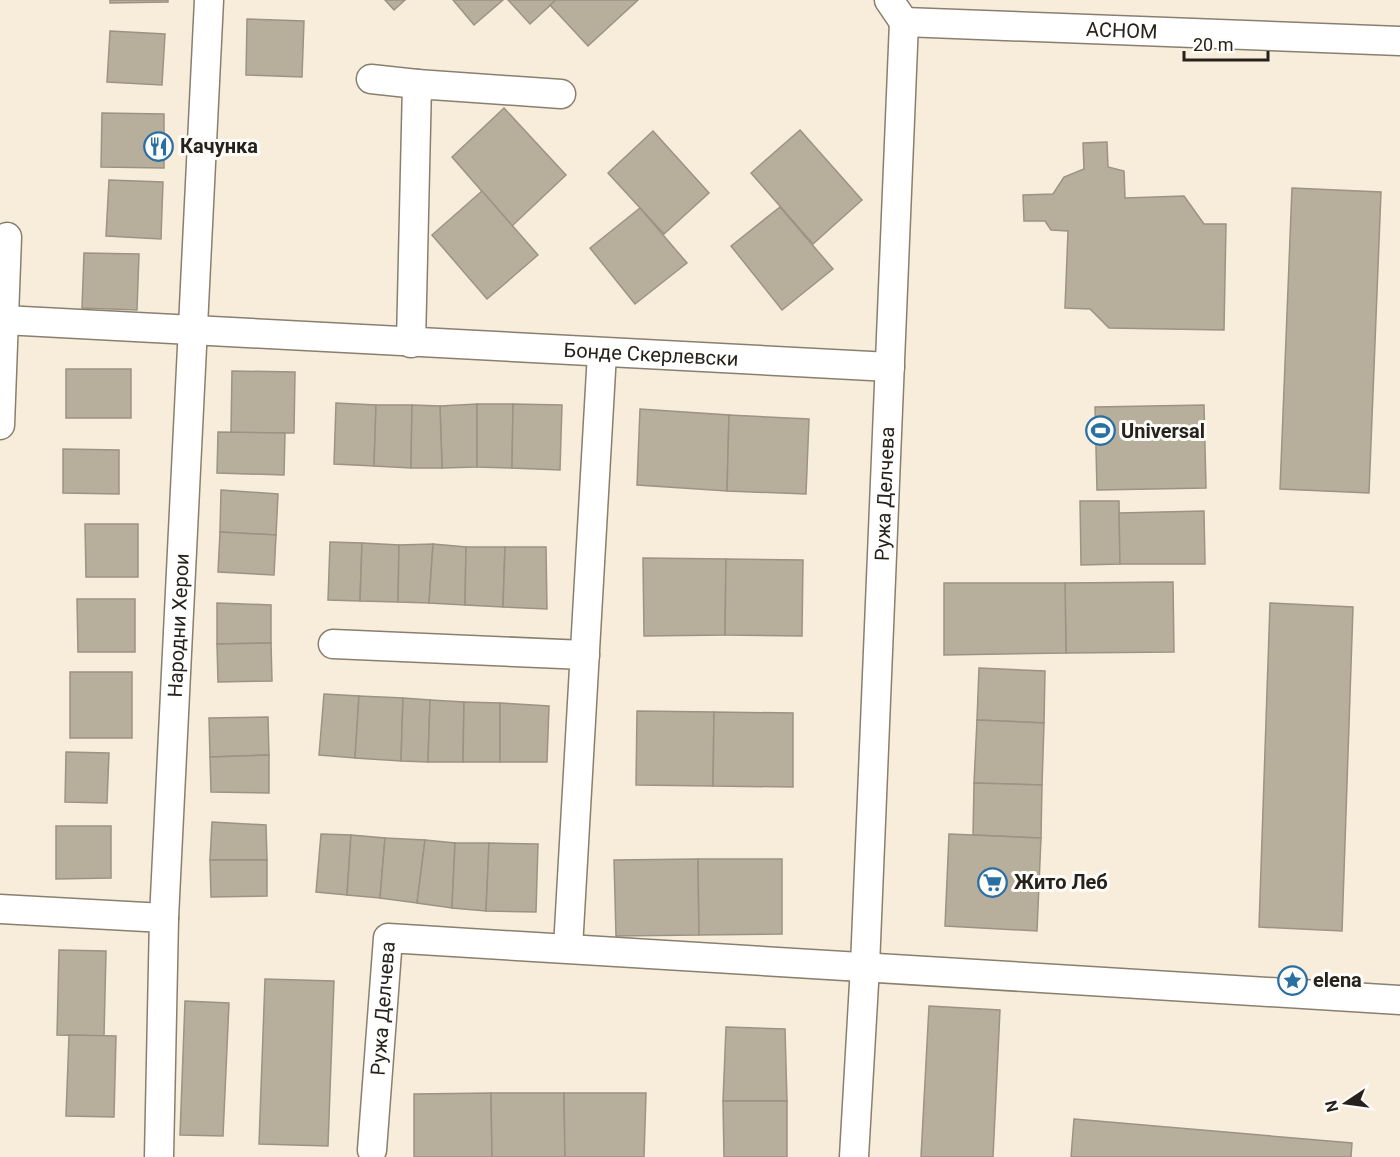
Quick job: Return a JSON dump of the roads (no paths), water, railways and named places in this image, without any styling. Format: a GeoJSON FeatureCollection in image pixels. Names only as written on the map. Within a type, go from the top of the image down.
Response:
{"type":"FeatureCollection","features":[{"type":"Feature","properties":{"kind":"street","name":"Народни Херои"},"geometry":{"type":"LineString","coordinates":[[159,1157],[164,918],[209,0]]}},
{"type":"Feature","properties":{"kind":"street","name":"АСНОМ"},"geometry":{"type":"LineString","coordinates":[[897,11],[1400,41]]}},
{"type":"Feature","properties":{"kind":"street","name":"Ружа Делчева"},"geometry":{"type":"LineString","coordinates":[[854,1157],[865,966],[890,368],[897,11]]}},
{"type":"Feature","properties":{"kind":"street"},"geometry":{"type":"LineString","coordinates":[[371,79],[561,94]]}},
{"type":"Feature","properties":{"kind":"street"},"geometry":{"type":"LineString","coordinates":[[411,343],[417,84]]}},
{"type":"Feature","properties":{"kind":"street"},"geometry":{"type":"LineString","coordinates":[[0,425],[7,237]]}},
{"type":"Feature","properties":{"kind":"street"},"geometry":{"type":"LineString","coordinates":[[4,320],[191,331]]}},
{"type":"Feature","properties":{"kind":"street","name":"Бонде Скерлевски"},"geometry":{"type":"LineString","coordinates":[[191,331],[890,368]]}},
{"type":"Feature","properties":{"kind":"street"},"geometry":{"type":"LineString","coordinates":[[568,948],[602,352]]}},
{"type":"Feature","properties":{"kind":"street"},"geometry":{"type":"LineString","coordinates":[[333,644],[585,655]]}},
{"type":"Feature","properties":{"kind":"street"},"geometry":{"type":"LineString","coordinates":[[0,909],[164,918]]}},
{"type":"Feature","properties":{"kind":"street","name":"Ружа Делчева"},"geometry":{"type":"LineString","coordinates":[[372,1150],[388,938],[865,966]]}},
{"type":"Feature","properties":{"kind":"street"},"geometry":{"type":"LineString","coordinates":[[865,966],[1400,1000]]}},
{"type":"Feature","properties":{"kind":"place","name":"Качунка"},"geometry":{"type":"Point","coordinates":[159,146]}},
{"type":"Feature","properties":{"kind":"place","name":"Universal"},"geometry":{"type":"Point","coordinates":[1100,431]}},
{"type":"Feature","properties":{"kind":"place","name":"Жито Леб"},"geometry":{"type":"Point","coordinates":[993,882]}},
{"type":"Feature","properties":{"kind":"place","name":"elena"},"geometry":{"type":"Point","coordinates":[1292,980]}}]}
